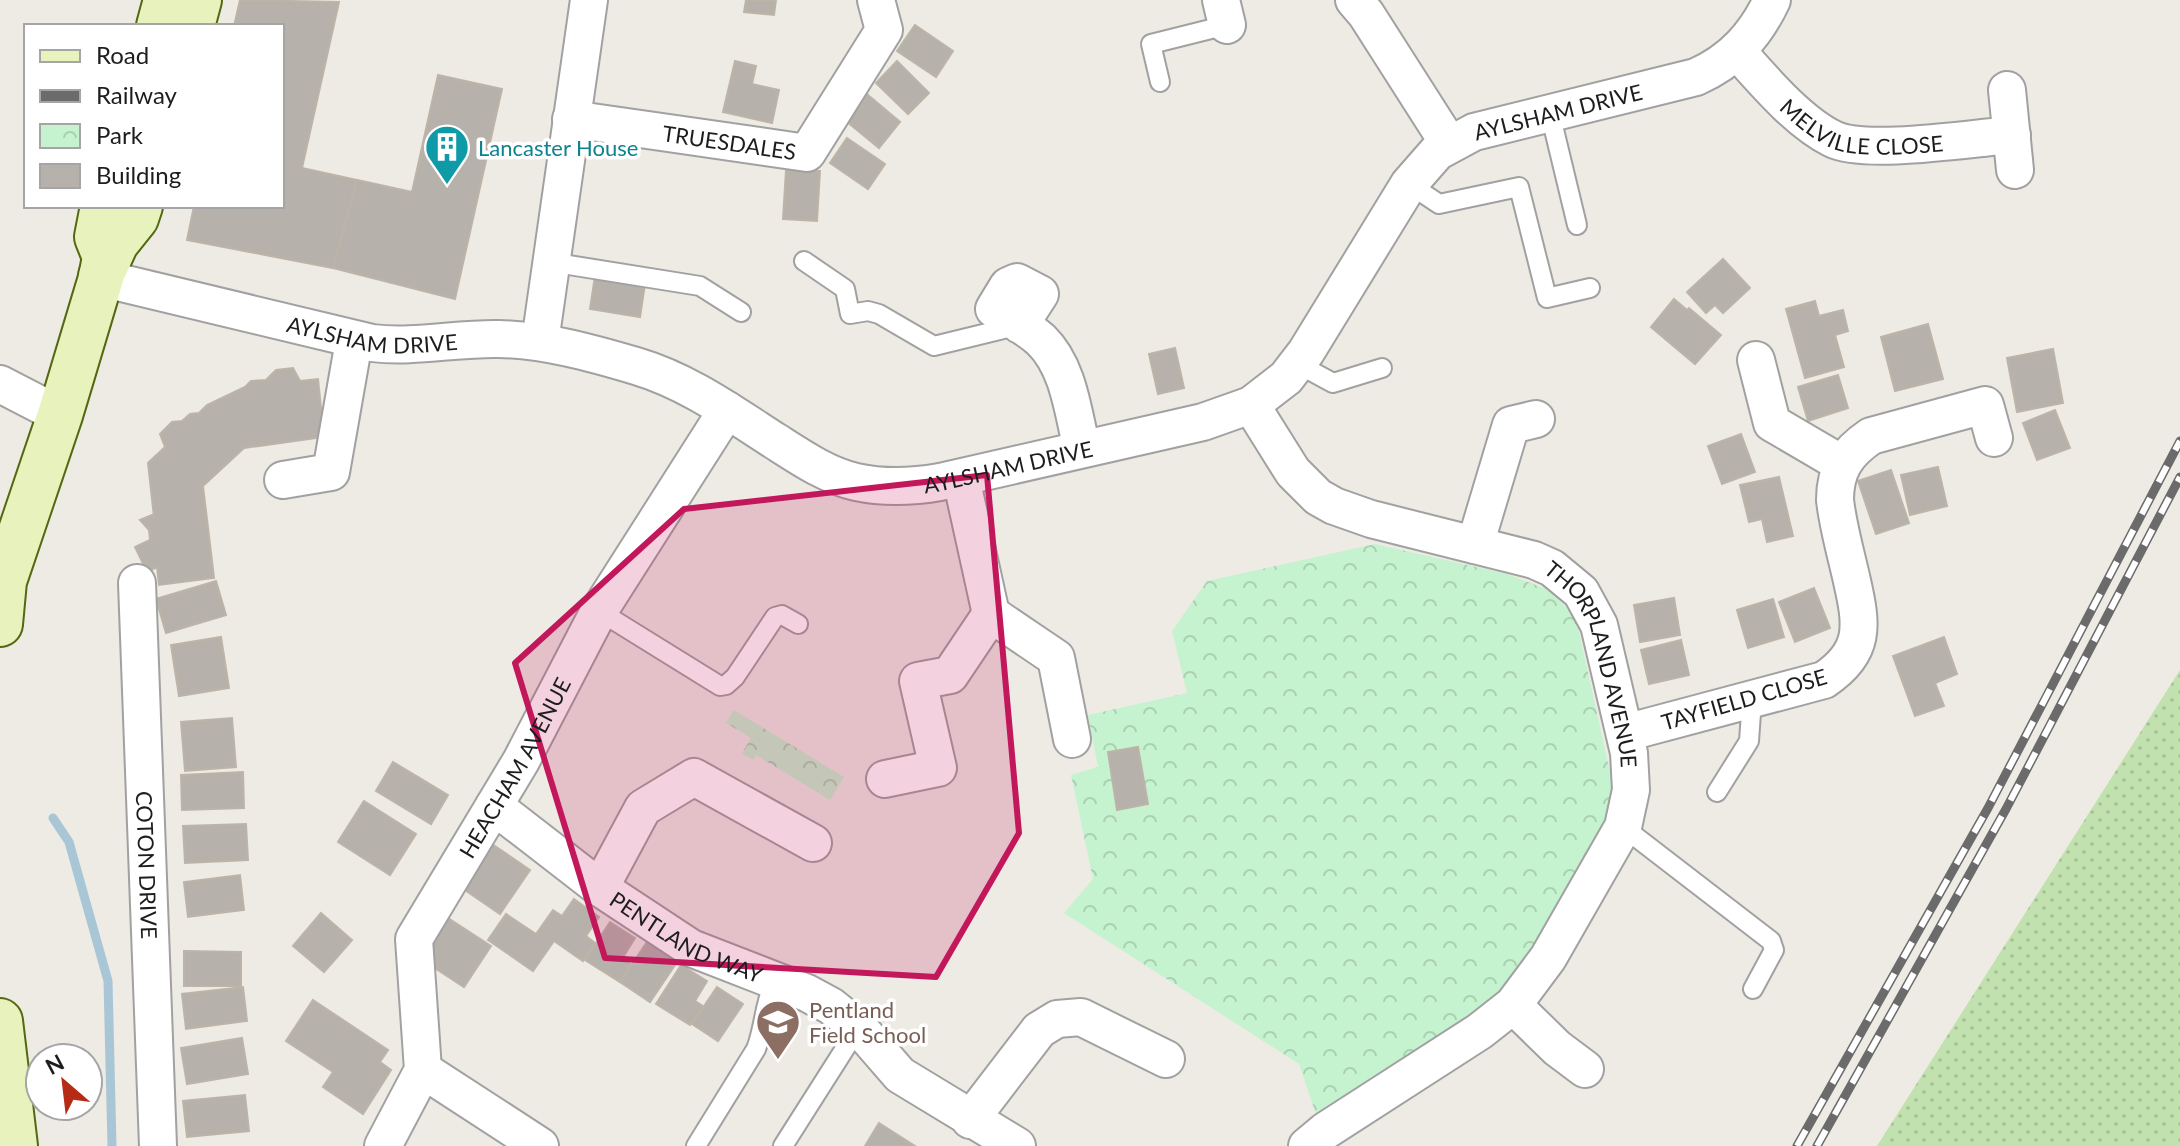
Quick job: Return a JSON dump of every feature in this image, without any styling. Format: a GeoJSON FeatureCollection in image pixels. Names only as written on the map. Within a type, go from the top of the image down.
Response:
{"type":"FeatureCollection","features":[{"type":"Feature","properties":{"kind":"main road"},"geometry":{"type":"LineString","coordinates":[[162,24],[187,6]]}},
{"type":"Feature","properties":{"kind":"main road"},"geometry":{"type":"LineString","coordinates":[[0,624],[4,581],[60,415],[101,278],[105,257],[97,237],[103,208]]}},
{"type":"Feature","properties":{"kind":"main road"},"geometry":{"type":"LineString","coordinates":[[101,278],[116,243],[136,218],[139,208]]}},
{"type":"Feature","properties":{"kind":"main road"},"geometry":{"type":"LineString","coordinates":[[0,1021],[2,1071],[15,1146]]}},
{"type":"Feature","properties":{"kind":"street"},"geometry":{"type":"LineString","coordinates":[[540,342],[589,0]]}},
{"type":"Feature","properties":{"kind":"street","name":"TRUESDALES"},"geometry":{"type":"LineString","coordinates":[[571,119],[807,153],[884,30],[876,0]]}},
{"type":"Feature","properties":{"kind":"street"},"geometry":{"type":"LineString","coordinates":[[1354,0],[1449,144]]}},
{"type":"Feature","properties":{"kind":"street","name":"AYLSHAM DRIVE"},"geometry":{"type":"LineString","coordinates":[[101,278],[354,341],[408,346],[484,339],[540,342],[662,375],[687,386],[812,464],[853,481],[896,487],[961,478],[1203,422],[1251,405],[1274,390],[1298,364],[1409,184],[1427,161],[1449,144],[1474,132],[1681,82],[1712,70],[1737,51],[1758,27],[1772,0]]}},
{"type":"Feature","properties":{"kind":"street","name":"MELVILLE CLOSE"},"geometry":{"type":"LineString","coordinates":[[1737,51],[1781,98],[1813,126],[1845,144],[2014,152],[2007,90]]}},
{"type":"Feature","properties":{"kind":"street"},"geometry":{"type":"LineString","coordinates":[[1020,325],[1041,340],[1058,363],[1065,378],[1082,449]]}},
{"type":"Feature","properties":{"kind":"street"},"geometry":{"type":"LineString","coordinates":[[283,480],[331,472],[354,341]]}},
{"type":"Feature","properties":{"kind":"street"},"geometry":{"type":"LineString","coordinates":[[1756,360],[1772,423],[1842,464],[1871,436],[1985,405],[1994,438]]}},
{"type":"Feature","properties":{"kind":"street"},"geometry":{"type":"LineString","coordinates":[[0,384],[60,415]]}},
{"type":"Feature","properties":{"kind":"street","name":"THORPLAND AVENUE"},"geometry":{"type":"LineString","coordinates":[[1251,405],[1288,465],[1318,497],[1371,519],[1534,560],[1552,568],[1581,592],[1599,625],[1629,753],[1631,790],[1623,827],[1548,958],[1513,1005],[1480,1031],[1325,1131],[1307,1146]]}},
{"type":"Feature","properties":{"kind":"street","name":"HEACHAM AVENUE"},"geometry":{"type":"LineString","coordinates":[[423,1070],[414,939],[521,761],[599,611],[727,410]]}},
{"type":"Feature","properties":{"kind":"street"},"geometry":{"type":"LineString","coordinates":[[1475,545],[1511,425],[1536,419]]}},
{"type":"Feature","properties":{"kind":"street","name":"TAYFIELD CLOSE"},"geometry":{"type":"LineString","coordinates":[[1625,733],[1824,680],[1836,672],[1854,651],[1860,624],[1859,611],[1835,500],[1835,486],[1842,464]]}},
{"type":"Feature","properties":{"kind":"street"},"geometry":{"type":"LineString","coordinates":[[961,478],[991,614],[1056,658],[1072,739]]}},
{"type":"Feature","properties":{"kind":"street","name":"COTON DRIVE"},"geometry":{"type":"LineString","coordinates":[[137,583],[158,1146]]}},
{"type":"Feature","properties":{"kind":"street"},"geometry":{"type":"LineString","coordinates":[[885,779],[938,768],[918,681],[950,675],[991,614]]}},
{"type":"Feature","properties":{"kind":"street","name":"PENTLAND WAY"},"geometry":{"type":"LineString","coordinates":[[600,888],[643,808],[694,777],[813,843]]}},
{"type":"Feature","properties":{"kind":"street","name":"PENTLAND WAY"},"geometry":{"type":"LineString","coordinates":[[494,806],[600,888],[691,948],[807,993],[831,1006],[858,1028],[900,1075],[1017,1146]]}},
{"type":"Feature","properties":{"kind":"street"},"geometry":{"type":"LineString","coordinates":[[1513,1005],[1557,1048],[1585,1069]]}},
{"type":"Feature","properties":{"kind":"street"},"geometry":{"type":"LineString","coordinates":[[970,1120],[1039,1030],[1057,1019],[1081,1017],[1166,1059]]}},
{"type":"Feature","properties":{"kind":"street"},"geometry":{"type":"LineString","coordinates":[[383,1146],[423,1070],[540,1146]]}},
{"type":"Feature","properties":{"kind":"lane"},"geometry":{"type":"LineString","coordinates":[[1160,82],[1151,44],[1224,13]]}},
{"type":"Feature","properties":{"kind":"lane"},"geometry":{"type":"LineString","coordinates":[[1550,113],[1577,225]]}},
{"type":"Feature","properties":{"kind":"lane"},"geometry":{"type":"LineString","coordinates":[[1409,184],[1439,204],[1519,187],[1547,298],[1590,288]]}},
{"type":"Feature","properties":{"kind":"lane"},"geometry":{"type":"LineString","coordinates":[[804,261],[845,289],[850,314],[868,311],[879,314],[934,346],[1020,325]]}},
{"type":"Feature","properties":{"kind":"lane"},"geometry":{"type":"LineString","coordinates":[[550,262],[700,286],[741,312]]}},
{"type":"Feature","properties":{"kind":"lane"},"geometry":{"type":"LineString","coordinates":[[1298,364],[1333,383],[1382,368]]}},
{"type":"Feature","properties":{"kind":"lane"},"geometry":{"type":"LineString","coordinates":[[599,611],[720,686],[735,677],[775,617],[782,615],[798,624]]}},
{"type":"Feature","properties":{"kind":"lane"},"geometry":{"type":"LineString","coordinates":[[1717,792],[1749,741],[1752,699]]}},
{"type":"Feature","properties":{"kind":"lane"},"geometry":{"type":"LineString","coordinates":[[1623,827],[1771,941],[1774,950],[1753,989]]}},
{"type":"Feature","properties":{"kind":"lane"},"geometry":{"type":"LineString","coordinates":[[696,1146],[756,1049],[762,1034],[765,1002],[775,981]]}},
{"type":"Feature","properties":{"kind":"lane"},"geometry":{"type":"LineString","coordinates":[[783,1146],[858,1028]]}},
{"type":"Feature","properties":{"kind":"highlighted area"},"geometry":{"type":"Polygon","coordinates":[[[987,475],[1019,833],[936,977],[605,958],[515,663],[684,509],[987,475]]]}},
{"type":"Feature","properties":{"kind":"green space"},"geometry":{"type":"Polygon","coordinates":[[[1375,544],[1507,574],[1549,590],[1576,618],[1612,781],[1610,812],[1601,839],[1498,1003],[1318,1120],[1299,1064],[1064,913],[1093,879],[1071,775],[1098,767],[1088,715],[1187,693],[1172,631],[1207,581],[1375,544]]]}},
{"type":"Feature","properties":{"kind":"green space"},"geometry":{"type":"Polygon","coordinates":[[[2180,670],[2180,1146],[1877,1146],[2180,670]]]}},
{"type":"Feature","properties":{"kind":"green space"},"geometry":{"type":"Polygon","coordinates":[[[734,710],[844,777],[830,800],[756,755],[753,760],[742,753],[751,738],[726,723],[734,710]]]}},
{"type":"Feature","properties":{"kind":"building"},"geometry":{"type":"Polygon","coordinates":[[[240,0],[339,2],[302,168],[357,180],[333,268],[187,240],[194,208],[284,208],[284,24],[234,24],[240,0]]]}},
{"type":"Feature","properties":{"kind":"building"},"geometry":{"type":"Polygon","coordinates":[[[746,0],[776,0],[774,15],[744,12],[746,0]]]}},
{"type":"Feature","properties":{"kind":"building"},"geometry":{"type":"Polygon","coordinates":[[[915,25],[953,51],[936,77],[897,51],[915,25]]]}},
{"type":"Feature","properties":{"kind":"building"},"geometry":{"type":"Polygon","coordinates":[[[735,61],[756,66],[752,84],[779,90],[772,123],[723,112],[735,61]]]}},
{"type":"Feature","properties":{"kind":"building"},"geometry":{"type":"Polygon","coordinates":[[[897,61],[929,93],[908,114],[876,83],[897,61]]]}},
{"type":"Feature","properties":{"kind":"building","name":"Lancaster House"},"geometry":{"type":"Polygon","coordinates":[[[438,75],[502,89],[455,299],[333,268],[357,180],[412,192],[438,75]]]}},
{"type":"Feature","properties":{"kind":"building"},"geometry":{"type":"Polygon","coordinates":[[[862,90],[900,122],[879,148],[840,116],[862,90]]]}},
{"type":"Feature","properties":{"kind":"building"},"geometry":{"type":"Polygon","coordinates":[[[847,138],[885,164],[868,189],[830,163],[847,138]]]}},
{"type":"Feature","properties":{"kind":"building"},"geometry":{"type":"Polygon","coordinates":[[[786,170],[820,171],[817,221],[783,219],[786,170]]]}},
{"type":"Feature","properties":{"kind":"building"},"geometry":{"type":"Polygon","coordinates":[[[1723,259],[1750,288],[1723,313],[1715,305],[1706,313],[1687,292],[1723,259]]]}},
{"type":"Feature","properties":{"kind":"building"},"geometry":{"type":"Polygon","coordinates":[[[595,276],[645,284],[640,317],[590,309],[595,276]]]}},
{"type":"Feature","properties":{"kind":"building"},"geometry":{"type":"Polygon","coordinates":[[[1674,299],[1721,335],[1695,364],[1651,327],[1674,299]]]}},
{"type":"Feature","properties":{"kind":"building"},"geometry":{"type":"Polygon","coordinates":[[[1815,301],[1819,316],[1843,310],[1848,331],[1835,335],[1844,367],[1805,378],[1786,309],[1815,301]]]}},
{"type":"Feature","properties":{"kind":"building"},"geometry":{"type":"Polygon","coordinates":[[[1928,324],[1943,379],[1895,391],[1881,337],[1928,324]]]}},
{"type":"Feature","properties":{"kind":"building"},"geometry":{"type":"Polygon","coordinates":[[[1175,348],[1184,388],[1158,394],[1149,354],[1175,348]]]}},
{"type":"Feature","properties":{"kind":"building"},"geometry":{"type":"Polygon","coordinates":[[[2053,349],[2063,403],[2017,412],[2007,358],[2053,349]]]}},
{"type":"Feature","properties":{"kind":"building"},"geometry":{"type":"Polygon","coordinates":[[[293,368],[300,381],[318,379],[324,437],[244,448],[203,486],[214,578],[159,585],[157,567],[147,572],[135,547],[150,540],[149,530],[140,520],[154,517],[148,463],[165,447],[160,434],[172,422],[199,413],[207,405],[251,381],[266,380],[276,370],[293,368]]]}},
{"type":"Feature","properties":{"kind":"building"},"geometry":{"type":"Polygon","coordinates":[[[1838,375],[1848,408],[1808,421],[1798,387],[1838,375]]]}},
{"type":"Feature","properties":{"kind":"building"},"geometry":{"type":"Polygon","coordinates":[[[2055,410],[2070,448],[2037,460],[2023,423],[2055,410]]]}},
{"type":"Feature","properties":{"kind":"building"},"geometry":{"type":"Polygon","coordinates":[[[1741,434],[1755,472],[1722,484],[1708,446],[1741,434]]]}},
{"type":"Feature","properties":{"kind":"building"},"geometry":{"type":"Polygon","coordinates":[[[1938,467],[1947,506],[1910,515],[1901,475],[1938,467]]]}},
{"type":"Feature","properties":{"kind":"building"},"geometry":{"type":"Polygon","coordinates":[[[1891,470],[1909,523],[1876,534],[1858,481],[1891,470]]]}},
{"type":"Feature","properties":{"kind":"building"},"geometry":{"type":"Polygon","coordinates":[[[1779,477],[1793,536],[1767,542],[1762,519],[1749,522],[1740,485],[1779,477]]]}},
{"type":"Feature","properties":{"kind":"building"},"geometry":{"type":"Polygon","coordinates":[[[216,581],[226,615],[166,633],[156,599],[216,581]]]}},
{"type":"Feature","properties":{"kind":"building"},"geometry":{"type":"Polygon","coordinates":[[[1814,588],[1830,628],[1795,642],[1779,602],[1814,588]]]}},
{"type":"Feature","properties":{"kind":"building"},"geometry":{"type":"Polygon","coordinates":[[[1674,598],[1680,635],[1640,642],[1634,605],[1674,598]]]}},
{"type":"Feature","properties":{"kind":"building"},"geometry":{"type":"Polygon","coordinates":[[[1773,599],[1784,637],[1748,648],[1737,610],[1773,599]]]}},
{"type":"Feature","properties":{"kind":"building"},"geometry":{"type":"Polygon","coordinates":[[[221,637],[229,688],[179,696],[171,645],[221,637]]]}},
{"type":"Feature","properties":{"kind":"building"},"geometry":{"type":"Polygon","coordinates":[[[1944,637],[1957,674],[1935,683],[1944,706],[1915,716],[1893,656],[1944,637]]]}},
{"type":"Feature","properties":{"kind":"building"},"geometry":{"type":"Polygon","coordinates":[[[1681,640],[1689,675],[1649,684],[1641,650],[1681,640]]]}},
{"type":"Feature","properties":{"kind":"building"},"geometry":{"type":"Polygon","coordinates":[[[232,718],[236,767],[185,771],[181,722],[232,718]]]}},
{"type":"Feature","properties":{"kind":"building"},"geometry":{"type":"Polygon","coordinates":[[[1138,747],[1148,804],[1117,810],[1108,752],[1138,747]]]}},
{"type":"Feature","properties":{"kind":"building"},"geometry":{"type":"Polygon","coordinates":[[[393,762],[448,795],[431,824],[376,791],[393,762]]]}},
{"type":"Feature","properties":{"kind":"building"},"geometry":{"type":"Polygon","coordinates":[[[243,772],[244,808],[182,810],[181,775],[243,772]]]}},
{"type":"Feature","properties":{"kind":"building"},"geometry":{"type":"Polygon","coordinates":[[[364,801],[416,834],[390,875],[338,842],[364,801]]]}},
{"type":"Feature","properties":{"kind":"building"},"geometry":{"type":"Polygon","coordinates":[[[246,824],[248,860],[185,863],[183,826],[246,824]]]}},
{"type":"Feature","properties":{"kind":"building"},"geometry":{"type":"Polygon","coordinates":[[[492,844],[530,870],[500,914],[462,888],[492,844]]]}},
{"type":"Feature","properties":{"kind":"building"},"geometry":{"type":"Polygon","coordinates":[[[240,875],[244,910],[188,917],[184,882],[240,875]]]}},
{"type":"Feature","properties":{"kind":"building"},"geometry":{"type":"Polygon","coordinates":[[[574,899],[599,917],[586,936],[595,943],[583,961],[554,941],[533,971],[488,940],[506,914],[536,934],[553,910],[562,916],[574,899]]]}},
{"type":"Feature","properties":{"kind":"building"},"geometry":{"type":"Polygon","coordinates":[[[321,913],[352,940],[324,972],[293,946],[321,913]]]}},
{"type":"Feature","properties":{"kind":"building"},"geometry":{"type":"Polygon","coordinates":[[[448,918],[491,946],[464,987],[421,959],[448,918]]]}},
{"type":"Feature","properties":{"kind":"building"},"geometry":{"type":"Polygon","coordinates":[[[610,922],[635,938],[622,959],[631,964],[620,982],[585,960],[610,922]]]}},
{"type":"Feature","properties":{"kind":"building"},"geometry":{"type":"Polygon","coordinates":[[[647,942],[677,962],[650,1002],[620,982],[647,942]]]}},
{"type":"Feature","properties":{"kind":"building"},"geometry":{"type":"Polygon","coordinates":[[[184,951],[241,952],[241,986],[184,986],[184,951]]]}},
{"type":"Feature","properties":{"kind":"building"},"geometry":{"type":"Polygon","coordinates":[[[681,965],[707,981],[695,1001],[703,1006],[690,1025],[656,1004],[681,965]]]}},
{"type":"Feature","properties":{"kind":"building"},"geometry":{"type":"Polygon","coordinates":[[[243,987],[247,1021],[186,1029],[182,994],[243,987]]]}},
{"type":"Feature","properties":{"kind":"building"},"geometry":{"type":"Polygon","coordinates":[[[717,987],[743,1004],[718,1041],[692,1024],[717,987]]]}},
{"type":"Feature","properties":{"kind":"building"},"geometry":{"type":"Polygon","coordinates":[[[313,1000],[388,1050],[380,1062],[391,1070],[363,1114],[323,1087],[333,1072],[286,1041],[313,1000]]]}},
{"type":"Feature","properties":{"kind":"building"},"geometry":{"type":"Polygon","coordinates":[[[242,1038],[248,1074],[187,1084],[181,1048],[242,1038]]]}},
{"type":"Feature","properties":{"kind":"building"},"geometry":{"type":"Polygon","coordinates":[[[245,1095],[249,1131],[187,1137],[183,1101],[245,1095]]]}},
{"type":"Feature","properties":{"kind":"building"},"geometry":{"type":"Polygon","coordinates":[[[879,1123],[915,1146],[865,1146],[879,1123]]]}},
{"type":"Feature","properties":{"kind":"waterway"},"geometry":{"type":"LineString","coordinates":[[53,818],[69,842],[108,981],[112,1146]]}},
{"type":"Feature","properties":{"kind":"railway"},"geometry":{"type":"LineString","coordinates":[[1797,1146],[1988,808],[2180,441]]}},
{"type":"Feature","properties":{"kind":"railway"},"geometry":{"type":"LineString","coordinates":[[1817,1146],[2006,809],[2180,477]]}},
{"type":"Feature","properties":{"kind":"place","name":"Lancaster House"},"geometry":{"type":"Point","coordinates":[447,186]}},
{"type":"Feature","properties":{"kind":"place","name":"Pentland Field School"},"geometry":{"type":"Point","coordinates":[778,1061]}}]}
